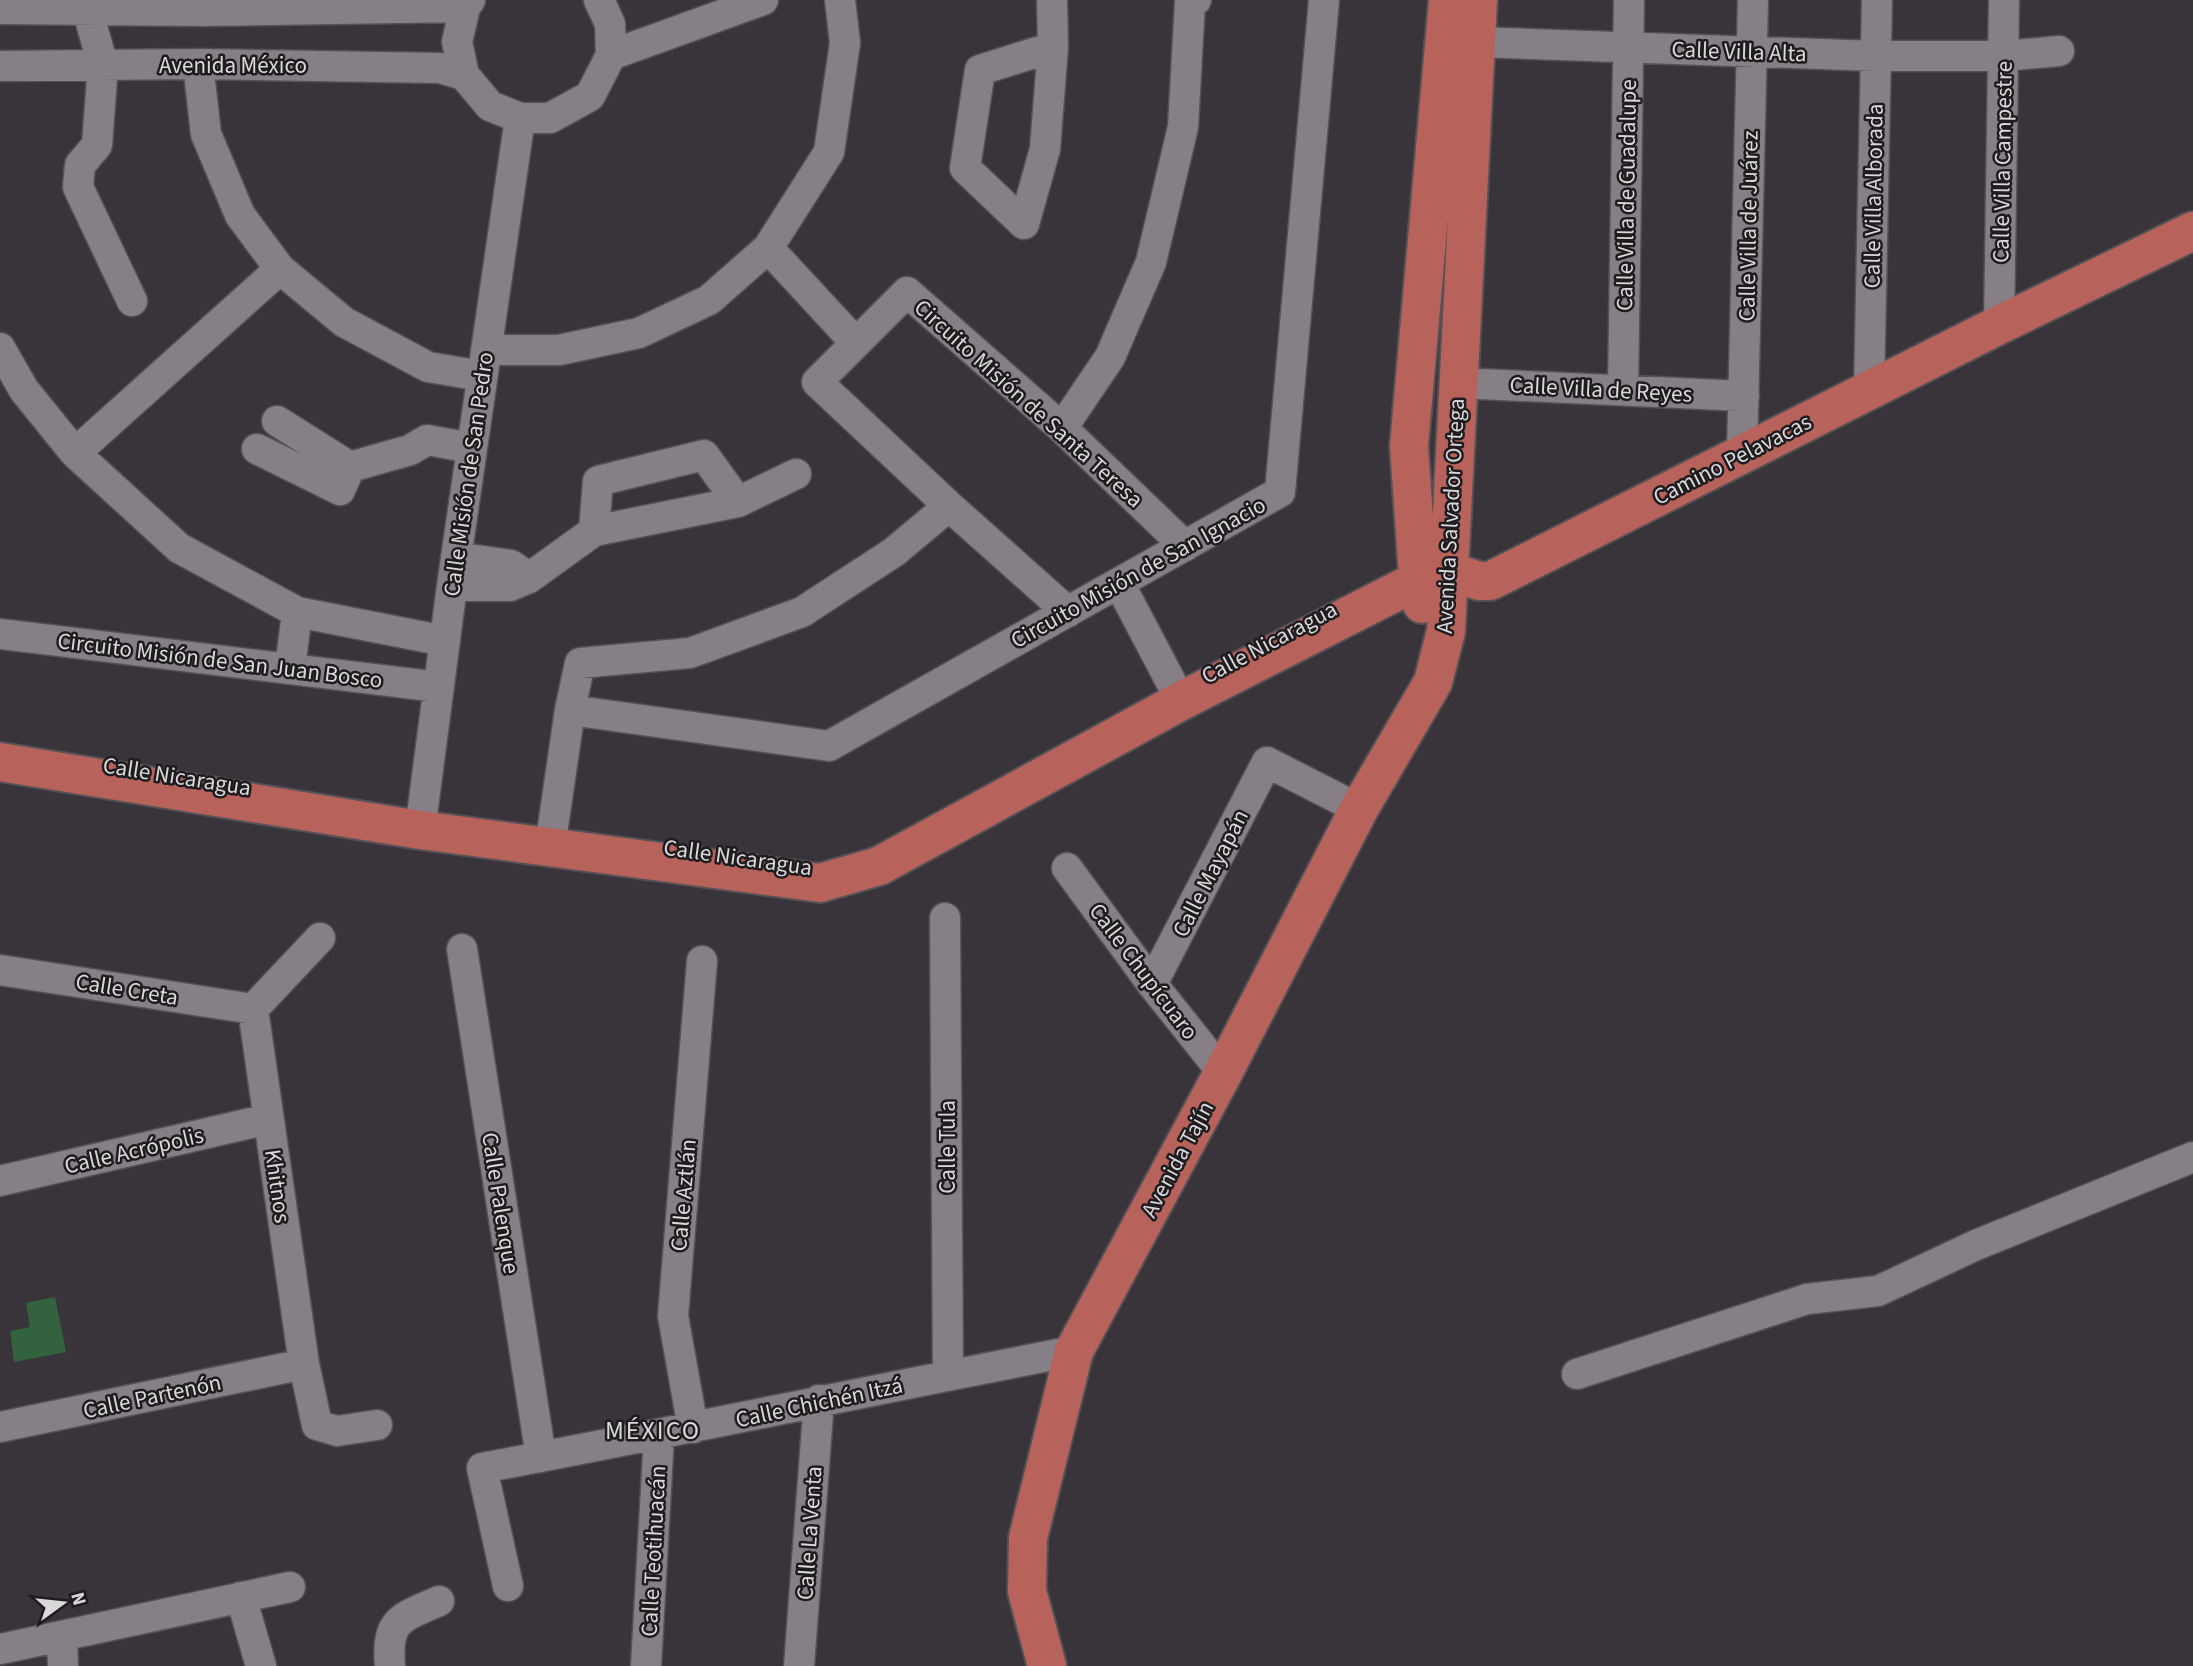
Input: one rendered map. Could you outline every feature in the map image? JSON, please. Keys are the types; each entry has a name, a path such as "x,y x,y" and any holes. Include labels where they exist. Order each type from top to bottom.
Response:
{"main road":[{"name":"Avenida Salvador Ortega","path":"1433,682 1446,631 1439,572 1409,446 1448,0"},
{"name":"Avenida Salvador Ortega","path":"1439,572 1457,383 1478,0"},
{"name":"Camino Pelavacas","path":"1439,572 1479,581 1490,580 1999,325 2193,232"},
{"name":"Calle Nicaragua","path":"0,762 551,839 820,883 878,866 1178,696 1439,572"},
{"name":"Avenida Tajín","path":"1047,1666 1027,1591 1028,1538 1074,1351 1223,1073 1359,809 1433,682"},
{"name":"Calle Nicaragua","path":"0,749 421,822"}],"street":[{"path":"0,9 86,4 467,4 457,42 464,75 490,106 520,118 550,118 590,96 611,55 610,24 599,0"},
{"path":"611,55 764,0"},
{"path":"198,64 206,134 240,215 280,269 344,323 428,367 484,363 639,333 709,300 768,248 829,152 845,43 840,0"},
{"path":"1052,0 1053,47 1045,149 1024,224 965,168 979,70 1053,47"},
{"path":"1062,428 1110,357 1151,262 1183,127 1190,2 1196,0"},
{"name":"Circuito Misión de San Ignacio","path":"570,710 829,746 1280,492 1324,0"},
{"name":"Calle Villa de Guadalupe","path":"1623,390 1629,0"},
{"name":"Calle Villa de Juárez","path":"1742,453 1752,0"},
{"name":"Calle Villa Alborada","path":"1869,391 1877,0"},
{"name":"Calle Villa Campestre","path":"1999,325 2004,0"},
{"path":"86,4 103,65 97,145 80,165 78,187 132,301"},
{"name":"Calle Villa Alta","path":"1475,42 1876,56 2004,57 2059,51"},
{"name":"Avenida México","path":"0,66 198,64 440,68 464,75"},
{"name":"Calle Misión de San Pedro","path":"421,822 454,572 520,118"},
{"path":"768,248 856,343"},
{"path":"75,453 280,269"},
{"name":"Circuito Misión de Santa Teresa","path":"1068,612 948,506 817,382 907,292 1062,428 1185,546"},
{"path":"0,348 24,390 75,453 179,548 297,612 445,641"},
{"name":"Calle Villa de Reyes","path":"1457,383 1744,396"},
{"path":"350,467 340,490 262,452 280,422 350,467 410,450 427,440 471,459"},
{"path":"594,531 598,481 704,455 738,502"},
{"path":"454,572 511,565 529,578 594,531 738,502 796,474"},
{"path":"551,839 570,710 580,663 690,653 802,612 894,552 948,506"},
{"path":"1119,583 1178,696"},
{"path":"290,669 297,612"},
{"name":"Circuito Misión de San Juan Bosco","path":"0,634 439,687"},
{"name":"Calle Mayapán","path":"1152,984 1267,761 1359,809"},
{"name":"Calle Chupícuaro","path":"1067,868 1152,984 1223,1073"},
{"name":"Calle Tula","path":"945,918 948,1375"},
{"path":"253,1009 320,938"},
{"name":"Calle Palenque","path":"461,949 541,1457"},
{"name":"Calle Aztlán","path":"693,1428 673,1316 702,961"},
{"name":"Calle Creta","path":"0,970 253,1009"},
{"name":"Khitnos","path":"253,1009 304,1364 317,1425 337,1431 377,1425"},
{"name":"Calle Acrópolis","path":"0,1181 268,1119"},
{"path":"1577,1374 1807,1299 1878,1292 1976,1245 2193,1157"},
{"name":"Calle Chichén Itzá","path":"508,1586 482,1468 659,1436 819,1400 1074,1351"},
{"name":"Calle Partenón","path":"0,1427 304,1364"},
{"name":"Calle La Venta","path":"799,1666 819,1400"},
{"name":"Calle Teotihuacán","path":"646,1666 659,1436"},
{"path":"0,1649 290,1587"},
{"path":"242,1597 261,1666"},
{"path":"390,1666 390,1634 400,1618 439,1601"},
{"path":"62,1636 63,1666"}],"green space":[{"path":"55,1297 66,1352 14,1362 10,1331 30,1327 26,1303"}],"district":[{"name":"MÉXICO","path":"653,1430"}]}
